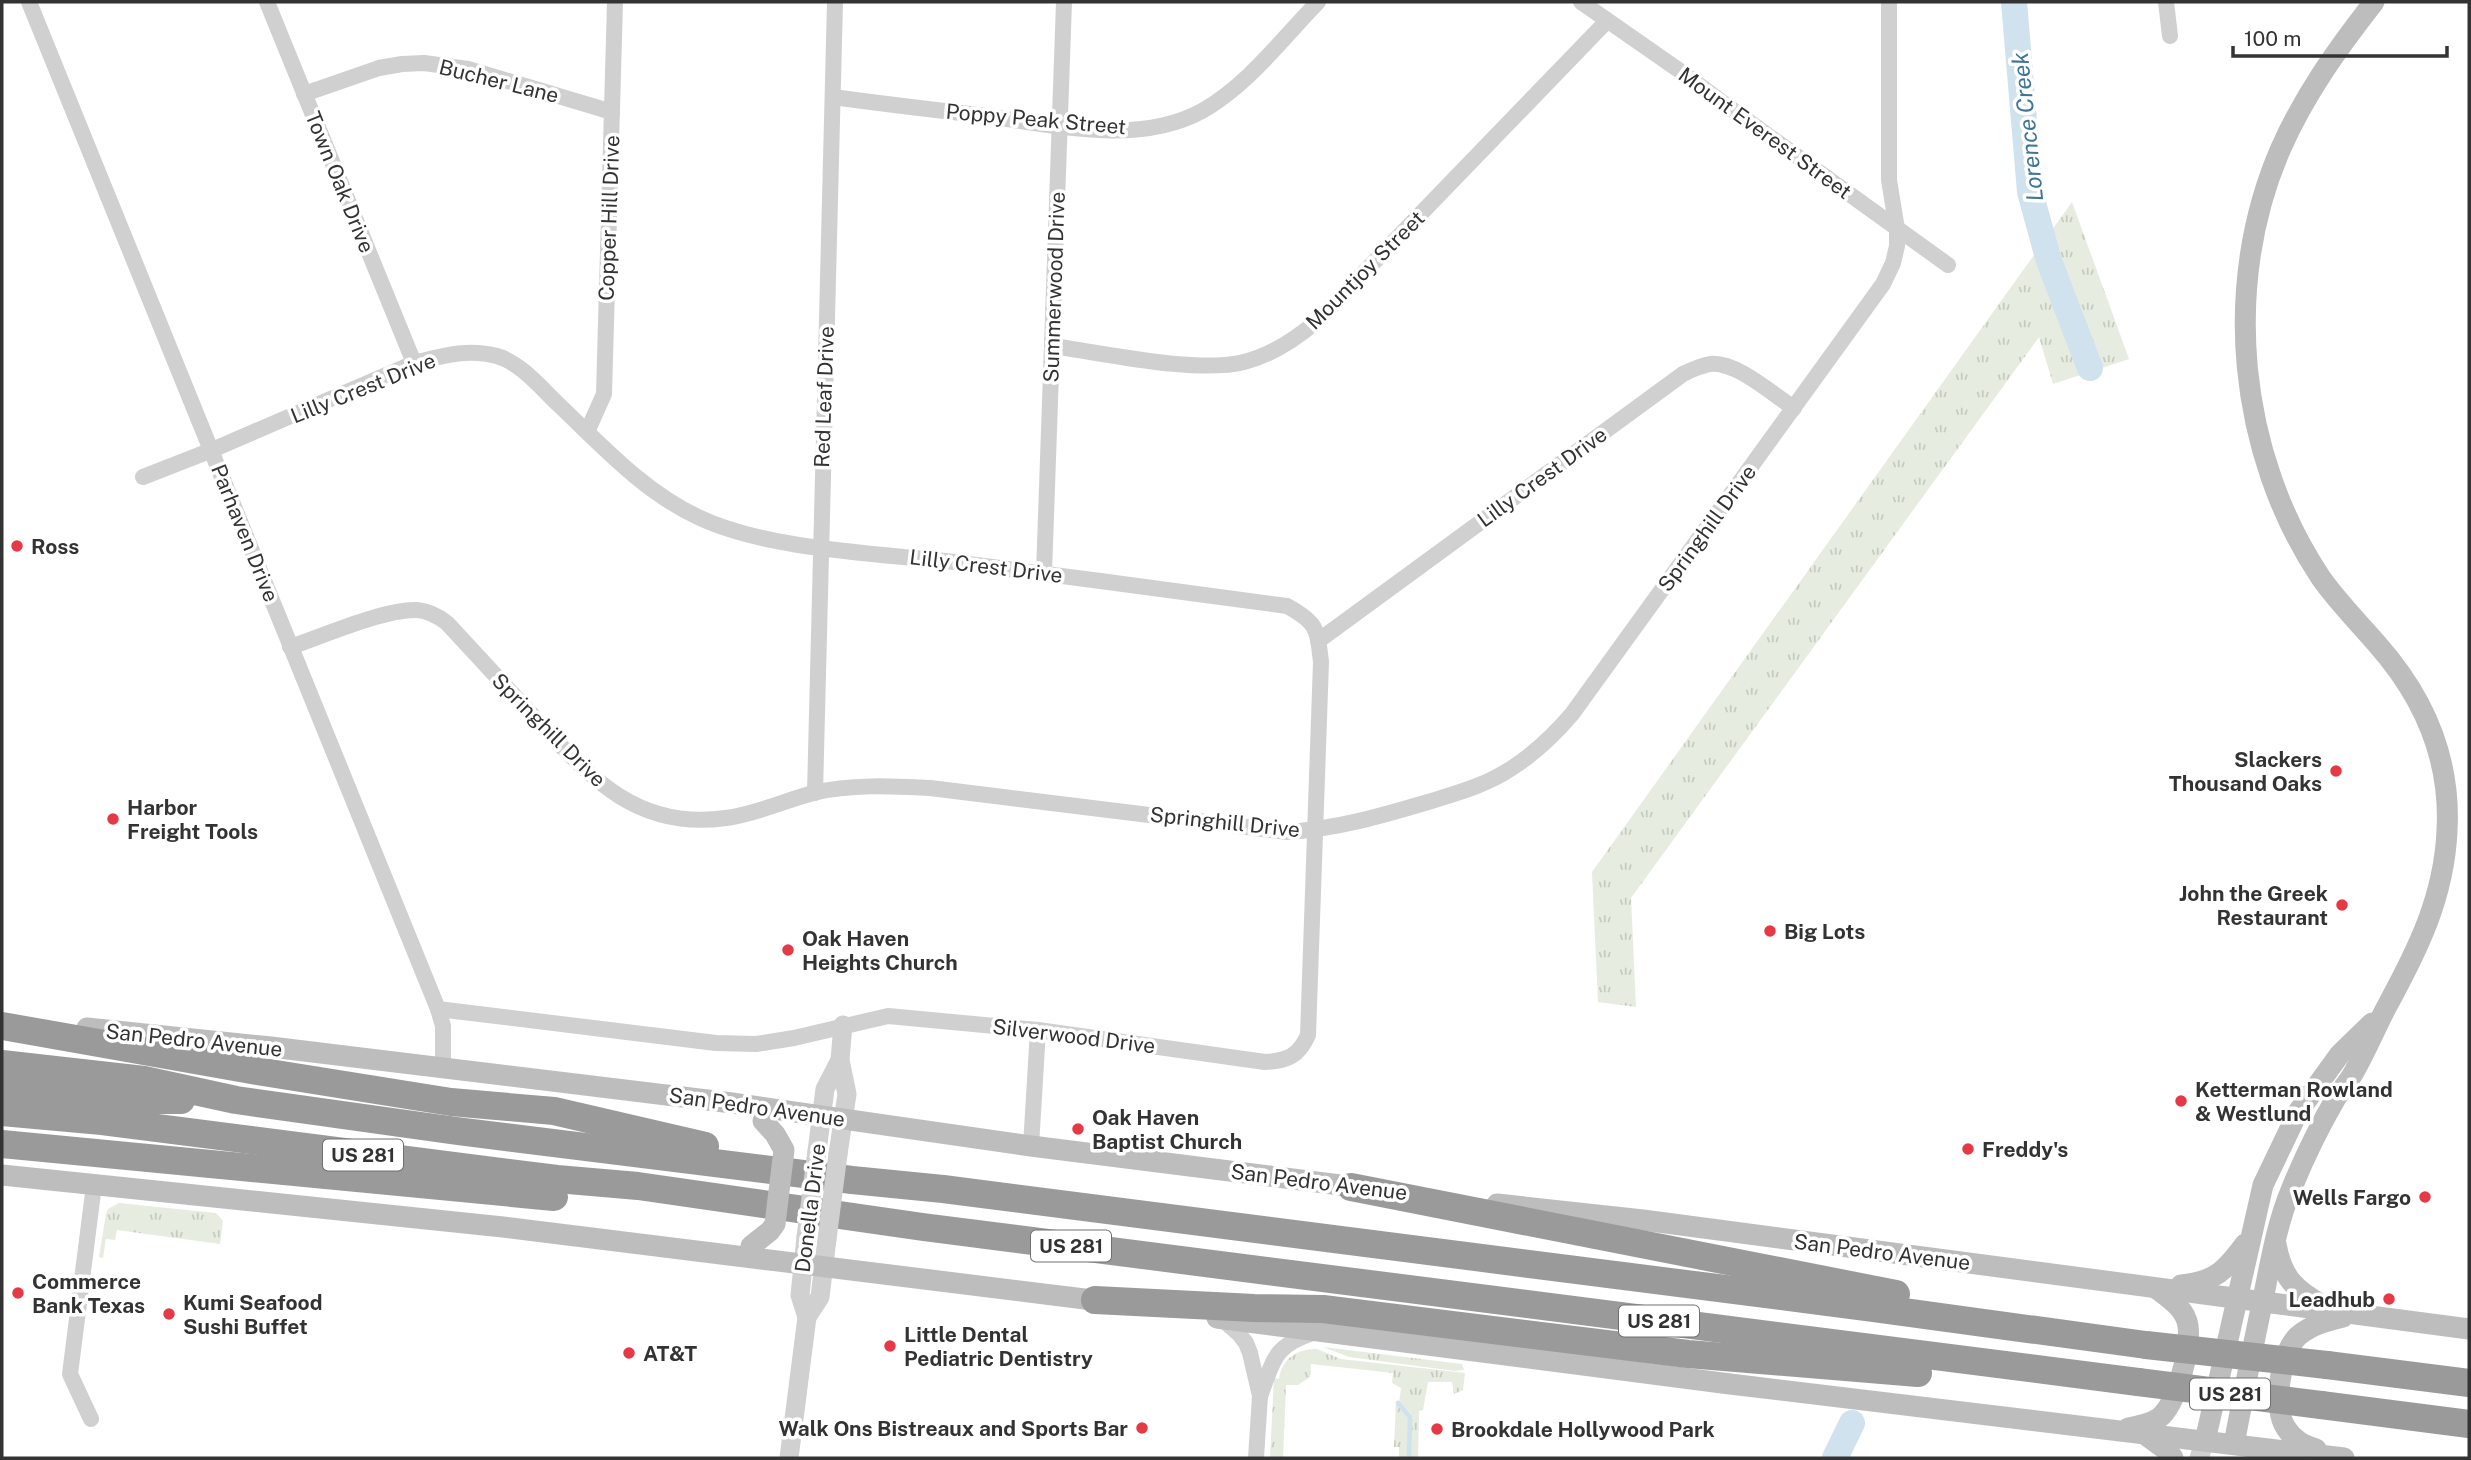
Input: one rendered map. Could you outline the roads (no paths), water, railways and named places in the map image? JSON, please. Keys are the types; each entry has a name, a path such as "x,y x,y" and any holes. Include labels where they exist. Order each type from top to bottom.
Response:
{"highway":[{"path":"2,1026 257,1072 438,1100 554,1111 700,1144 737,1166"},
{"name":"US 281","path":"2,1064 144,1080 236,1100 470,1133 993,1195 2146,1345 2469,1383"},
{"path":"2,1087 142,1100 236,1100"},
{"name":"US 281","path":"2,1112 102,1121 557,1179 638,1186 923,1227 2469,1424"},
{"path":"2,1144 720,1215 923,1227"},
{"path":"1351,1186 2146,1345"},
{"path":"1095,1300 1322,1309 1688,1354 1986,1378 2099,1378"}],"main road":[{"path":"2231,1451 2275,1240 2290,1192 2337,1096 2356,1069 2412,962 2432,911 2445,863 2447,816 2444,772 2427,718 2412,689 2380,646 2342,606 2301,546 2263,451 2252,406 2246,356 2245,320 2255,231 2280,151 2315,82 2374,2"},
{"path":"2202,1450 2263,1185 2298,1112 2340,1054 2384,1011"},
{"name":"San Pedro Avenue","path":"2,1018 732,1102 1031,1146 1643,1220 2469,1329"},
{"path":"706,1252 751,1246 771,1231 775,1224 784,1150 763,1121 732,1102"},
{"path":"2,1175 503,1227 1095,1300 1222,1319 2142,1433 2202,1450 2340,1458"},
{"path":"2155,1287 2187,1285 2209,1280 2226,1269 2250,1236"},
{"path":"2275,1240 2278,1258 2286,1278 2302,1294 2343,1313"},
{"path":"2116,1431 2156,1420 2166,1412 2176,1393 2184,1363 2188,1325 2181,1310 2155,1287"},
{"path":"2340,1458 2302,1444 2284,1426 2279,1384 2288,1350 2297,1337 2343,1313"},
{"path":"2142,1433 2169,1452 2173,1458"}],"street":[{"name":"Parhaven Drive","path":"29,2 438,1009 443,1026 443,1067"},
{"name":"Town Oak Drive","path":"267,2 414,363"},
{"name":"Copper Hill Drive","path":"587,432 604,394 615,2"},
{"name":"Red Leaf Drive","path":"815,793 835,2"},
{"name":"Summerwood Drive","path":"1044,573 1064,2"},
{"name":"Poppy Peak Street","path":"833,97 1114,130 1171,123 1193,115 1231,91 1318,2"},
{"name":"Springhill Drive","path":"290,647 397,611 420,610 436,614 578,765 604,788 637,806 672,817 709,820 744,814 815,793 888,785 1287,832 1366,821 1484,783 1511,769 1554,735 1580,703 1883,284 1897,246 1889,180 1889,2"},
{"path":"2166,2 2170,36"},
{"name":"Mount Everest Street","path":"1594,9 1948,265"},
{"name":"Mountjoy Street","path":"1052,346 1181,364 1208,364 1242,363 1290,342 1318,320 1594,9"},
{"name":"Bucher Lane","path":"304,93 379,68 424,63 468,69 612,111"},
{"name":"Lilly Crest Drive","path":"144,477 414,363 448,354 475,352 499,357 521,369 646,484 698,518 738,533 820,547 1044,573 1287,606 1307,617 1316,629 1318,641 1683,374 1701,366 1723,365 1737,370 1794,408"},
{"name":"Silverwood Drive","path":"438,1009 716,1043 769,1042 888,1016 1038,1030 1265,1062 1279,1061 1296,1055 1308,1035 1321,662 1318,641"},
{"name":"Donella Drive","path":"807,1317 820,1297 844,1120 847,1094 840,1060 843,1025"},
{"path":"1031,1146 1038,1030"},
{"name":"Donella Drive","path":"789,1458 807,1317 800,1295 802,1264 821,1115 825,1088 840,1060"},
{"path":"91,1419 70,1374 94,1185"},
{"path":"1222,1319 1246,1343 1260,1396"},
{"path":"1256,1458 1260,1396 1275,1358 1292,1340 1319,1331"}],"waterway":[{"name":"Lorence Creek","path":"2014,2 2030,192 2049,261 2090,368"},
{"path":"1398,1403 1410,1417 1409,1458"},
{"name":"Lorence Creek","path":"1835,1458 1852,1423"}],"place":[{"name":"Ross","path":"17,546"},
{"name":"Slackers Thousand Oaks","path":"2336,771"},
{"name":"Harbor Freight Tools","path":"113,819"},
{"name":"John the Greek Restaurant","path":"2342,905"},
{"name":"Big Lots","path":"1770,931"},
{"name":"Oak Haven Heights Church","path":"788,950"},
{"name":"Ketterman Rowland & Westlund","path":"2181,1101"},
{"name":"Oak Haven Baptist Church","path":"1078,1129"},
{"name":"Freddy's","path":"1968,1149"},
{"name":"Wells Fargo","path":"2425,1197"},
{"name":"Commerce Bank Texas","path":"18,1293"},
{"name":"Leadhub","path":"2389,1299"},
{"name":"Kumi Seafood Sushi Buffet","path":"169,1314"},
{"name":"Little Dental Pediatric Dentistry","path":"890,1346"},
{"name":"AT&T","path":"629,1353"},
{"name":"Walk Ons Bistreaux and Sports Bar","path":"1142,1428"},
{"name":"Brookdale Hollywood Park","path":"1437,1429"}]}
